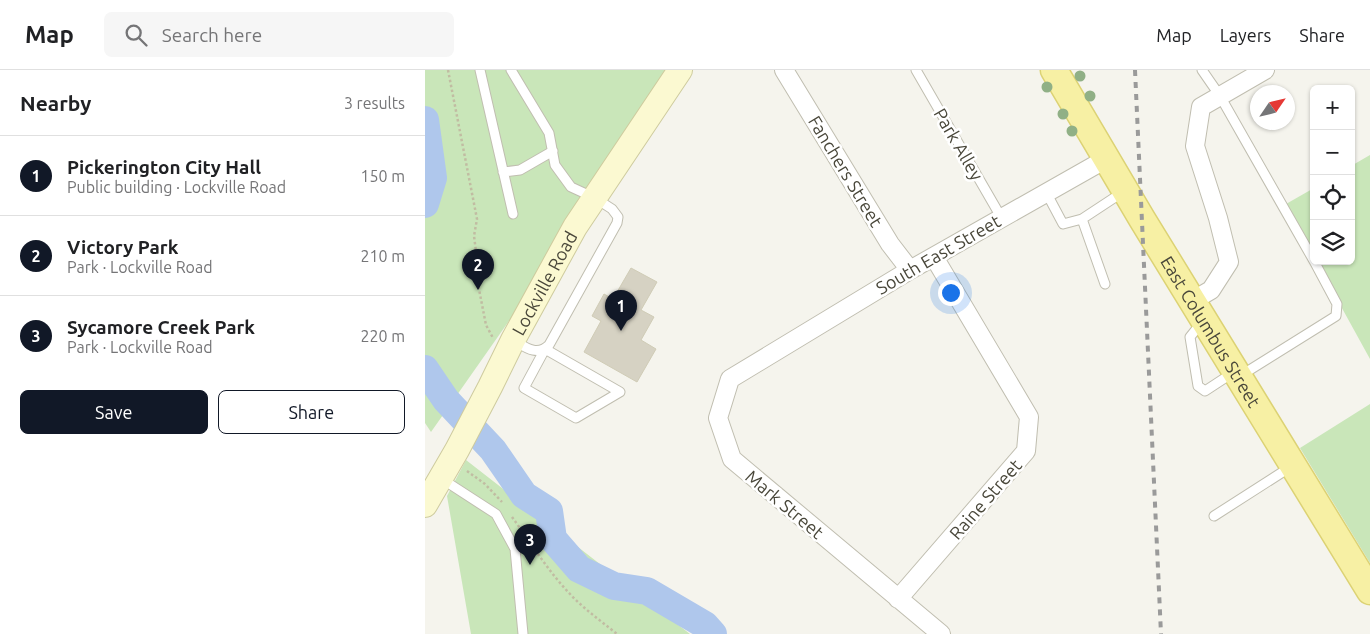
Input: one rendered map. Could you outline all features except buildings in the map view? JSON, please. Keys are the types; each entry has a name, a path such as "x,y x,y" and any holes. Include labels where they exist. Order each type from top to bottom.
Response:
{"main road":[{"name":"Lockville Road","path":"425,505 441,478 461,460 490,387 558,258 679,70"},
{"name":"East Columbus Street","path":"1054,70 1125,191 1370,592"}],"street":[{"name":"Fanchers Street","path":"784,70 891,244 910,270"},
{"path":"1198,311 1229,262 1218,218 1195,146 1201,107 1265,70"},
{"name":"South East Street","path":"772,353 1001,217 1106,159"},
{"name":"Raine Street","path":"898,599 1027,451 1029,417 934,257"},
{"name":"Mark Street","path":"772,353 730,379 718,418 732,459 941,634"}],"lane":[{"path":"480,70 513,214"},
{"path":"511,70 549,133 555,165 571,187 595,198 616,212 619,217 555,335 545,349 524,388 576,418 620,392 545,349"},
{"name":"Park Alley","path":"916,70 1001,217"},
{"path":"1202,70 1220,96 1310,254"},
{"path":"503,172 520,170 553,151"},
{"path":"1046,192 1063,224 1082,219 1125,191"},
{"path":"1082,219 1105,284"},
{"path":"1198,311 1191,337 1198,386 1205,391 1336,316 1337,304 1316,265"},
{"path":"509,348 540,352 545,349"},
{"path":"1214,516 1293,465"},
{"path":"441,478 496,514 515,549 523,634"}],"path":[{"path":"448,70 477,219 474,236 481,304 486,325 509,348"},
{"path":"461,460 504,505"},
{"path":"509,512 552,573 570,594 591,614 617,634"}],"green space":[{"path":"425,70 681,70 575,227 431,432 425,423"},
{"path":"1370,155 1370,359 1318,265 1355,265 1355,164"},
{"path":"1310,190 1310,249 1286,204"},
{"path":"1370,404 1370,563 1300,448"},
{"path":"466,460 690,634 471,634 447,496"}],"waterway":[{"path":"425,120 433,178 425,204"},
{"path":"425,369 446,400 493,450 524,495 549,511 553,539 579,569 614,586 647,591 705,625 713,634"}],"railway":[{"path":"1135,70 1161,634"}],"place":[{"name":"Victory Park","path":"478,290"},
{"name":"Pickerington City Hall","path":"621,331"},
{"name":"Sycamore Creek Park","path":"530,565"}]}
